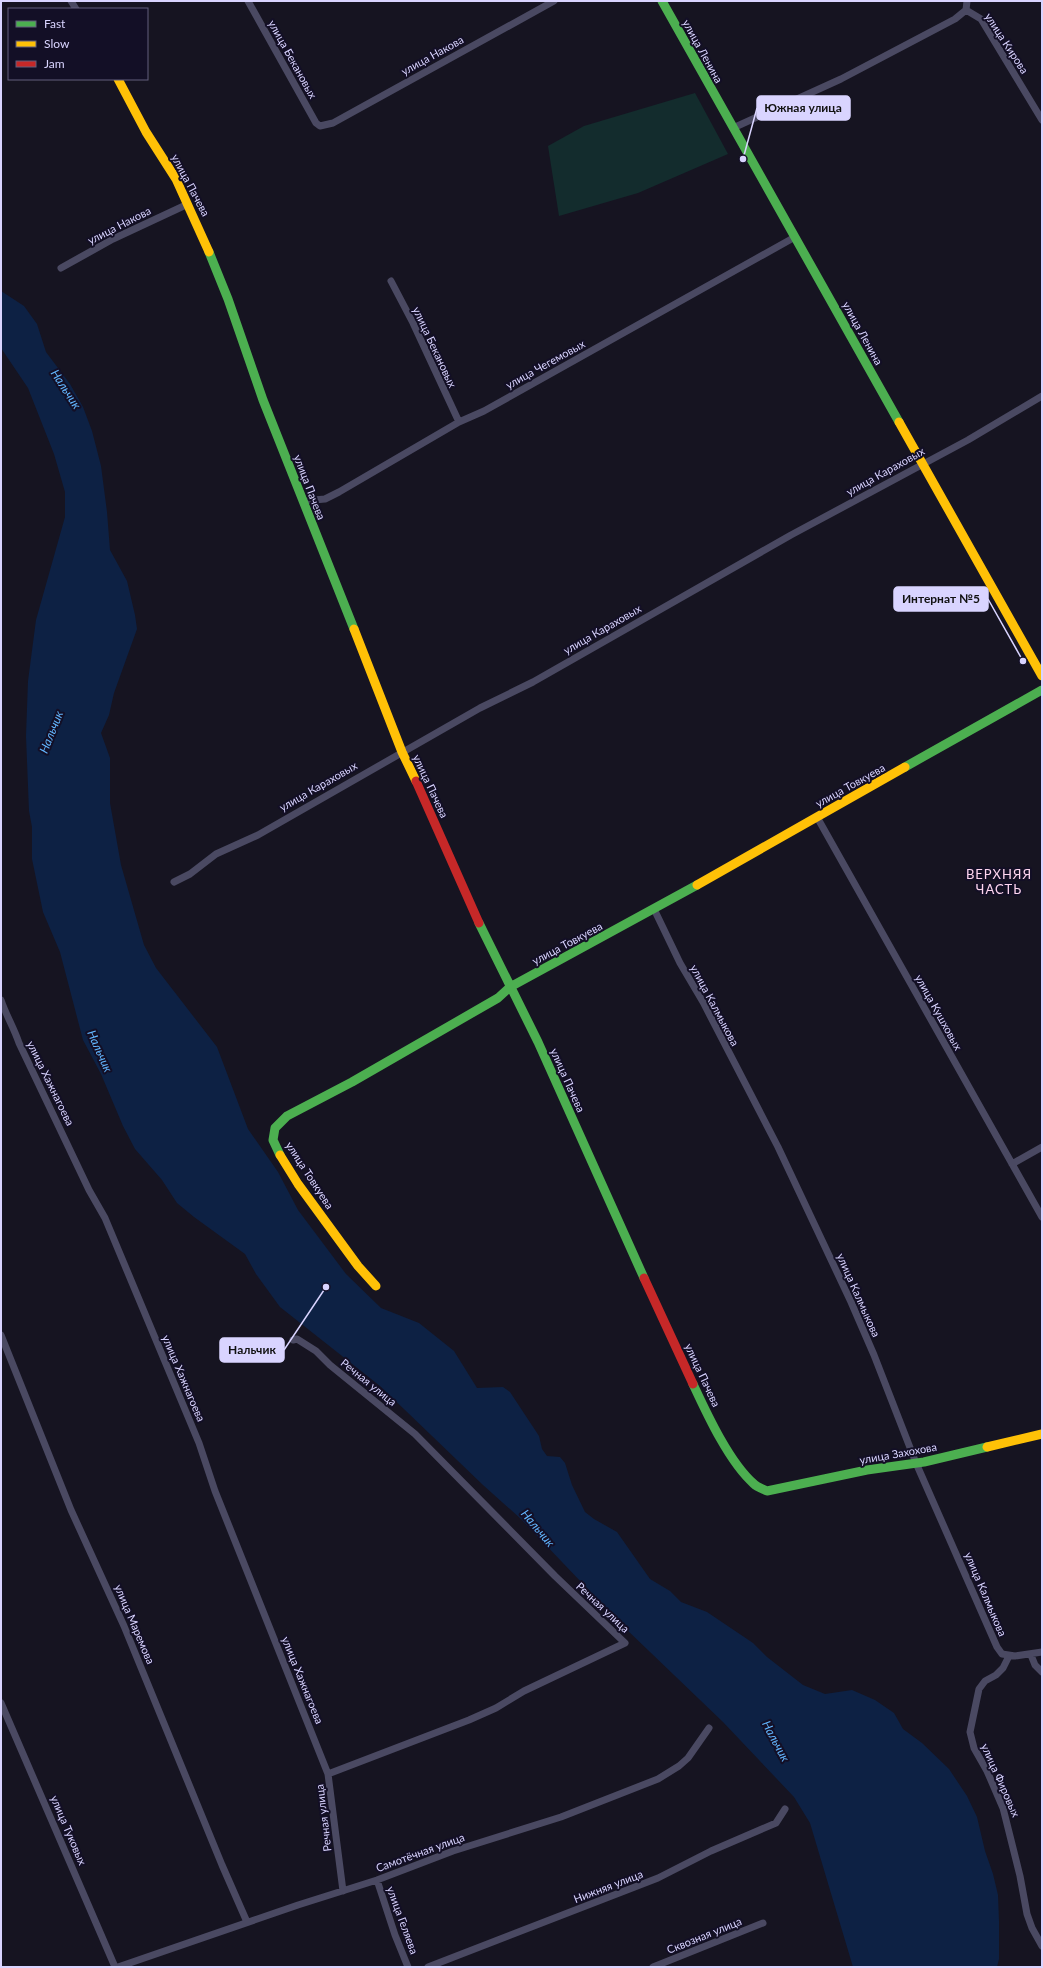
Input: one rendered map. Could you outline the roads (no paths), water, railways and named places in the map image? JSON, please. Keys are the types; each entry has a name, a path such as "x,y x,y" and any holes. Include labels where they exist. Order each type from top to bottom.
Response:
{"street":[{"name":"улица Бекановых","path":"248,1 316,123 320,126"},
{"name":"улица Накова","path":"320,126 333,123 554,1"},
{"name":"улица Ленина","path":"662,1 1042,676"},
{"path":"733,128 841,78 954,19 966,10 967,1"},
{"name":"улица Кирова","path":"966,10 981,19 1042,120"},
{"name":"улица Пачева","path":"118,80 134,112 158,149 188,204 228,299 263,400 402,752 510,987 537,1040 639,1267 714,1428 739,1468 748,1480 758,1488"},
{"name":"улица Накова","path":"61,268 113,239 188,204"},
{"name":"улица Чегемовых","path":"303,501 325,499 339,492 459,422 484,411 795,237"},
{"name":"улица Бекановых","path":"391,281 413,323 459,422"},
{"name":"улица Караховых","path":"174,882 190,874 216,854 258,835 480,708 533,682 791,535 922,463 968,440 1042,396"},
{"name":"улица Товкуева","path":"376,1286 358,1266 298,1184 281,1157 273,1140 275,1128 287,1116 352,1082 498,998 510,987 654,909 1042,690"},
{"name":"улица Кушховых","path":"817,817 1042,1217"},
{"name":"улица Калмыкова","path":"654,909 680,963 703,1002 778,1147 871,1348 916,1463 997,1647 1002,1654 1009,1656"},
{"name":"улица Хажнагоева","path":"1,1000 7,1016 14,1026 19,1043 89,1190 105,1218 199,1443 215,1491 328,1774"},
{"path":"1012,1164 1042,1147"},
{"name":"улица Маремова","path":"1,1335 71,1510 124,1626 219,1858 247,1922"},
{"name":"Речная улица","path":"293,1340 297,1339 316,1351 330,1365 415,1434 555,1576 625,1643 524,1691 496,1708 469,1720 328,1774 343,1891"},
{"name":"улица Захохова","path":"758,1488 766,1491 867,1470 916,1463 1042,1434"},
{"path":"1009,1656 1031,1655 1042,1652"},
{"path":"1031,1655 1035,1665 1042,1672"},
{"name":"улица Фировых","path":"1009,1656 1003,1668 996,1675 985,1681 979,1689 970,1732 974,1748 987,1771 1003,1808 1020,1876 1027,1914 1032,1928 1042,1946"},
{"name":"улица Туковых","path":"1,1703 116,1967"},
{"name":"Самотёчная улица","path":"116,1967 247,1922 377,1880 454,1851 561,1817 658,1779 679,1766 688,1758 709,1728"},
{"name":"Нижняя улица","path":"428,1967 658,1878 712,1851 776,1823 785,1809"},
{"name":"улица Геляева","path":"377,1880 395,1935 408,1967"},
{"name":"Сквозная улица","path":"653,1967 763,1923"}],"water":[{"path":"1,291 24,306 37,324 46,352 70,384 83,407 92,431 101,466 110,550 127,581 135,615 137,629 114,693 109,715 101,733 110,758 110,803 121,865 144,945 156,968 217,1047 248,1129 278,1172 298,1210 346,1274 381,1308 419,1323 454,1351 477,1388 503,1387 510,1392 539,1436 542,1449 547,1456 560,1457 565,1463 572,1485 585,1512 617,1532 650,1579 670,1591 681,1602 707,1612 753,1643 767,1657 803,1685 825,1694 852,1690 875,1700 894,1713 903,1729 922,1743 949,1769 967,1796 977,1817 985,1851 993,1874 998,1895 999,1959 997,1967 853,1967 810,1823 794,1797 723,1722 625,1628 521,1519 483,1485 380,1386 280,1307 256,1274 245,1254 177,1203 162,1180 135,1149 123,1126 101,1074 83,1040 60,952 43,912 32,859 32,827 29,811 26,736 28,681 36,620 65,517 65,492 54,454 28,388 1,348"}],"place":[{"name":"Южная улица","path":"743,159"},
{"name":"Интернат №5","path":"1023,661"},
{"name":"Нальчик","path":"326,1287"}],"district":[{"name":"ВЕРХНЯЯ ЧАСТЬ","path":"999,882"}]}
